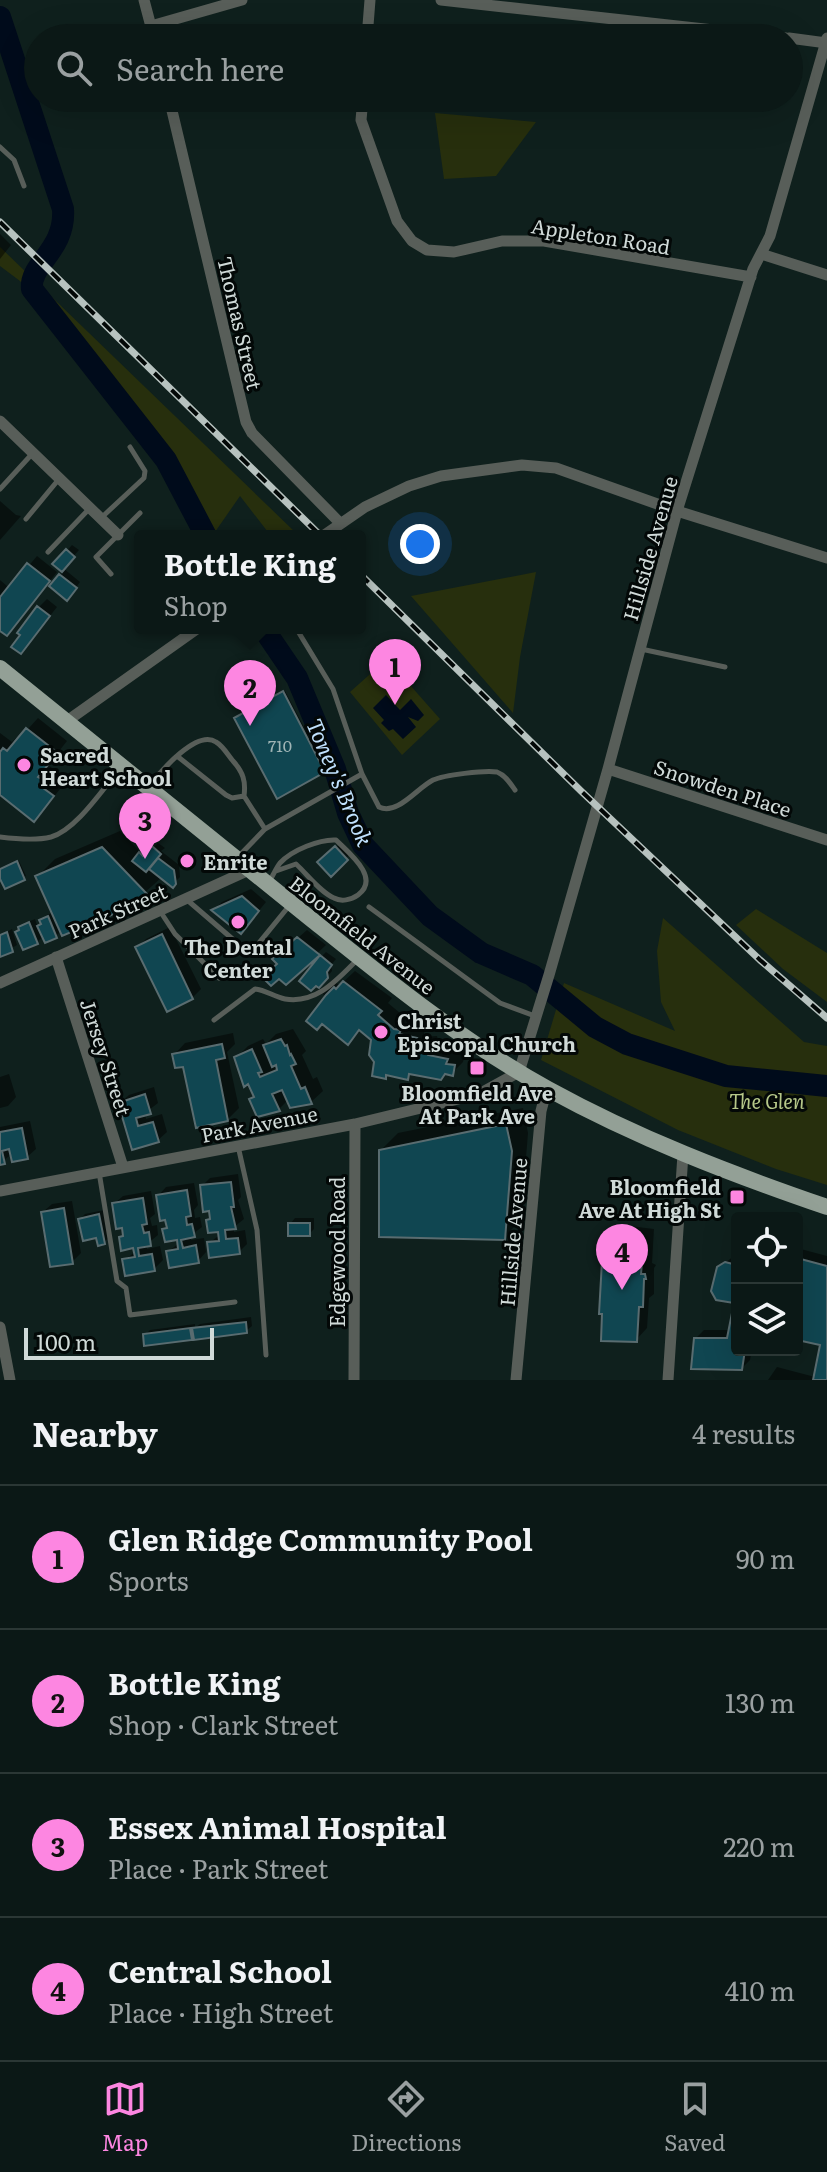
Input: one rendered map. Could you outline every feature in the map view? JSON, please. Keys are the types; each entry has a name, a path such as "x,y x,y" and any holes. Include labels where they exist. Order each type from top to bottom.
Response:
{"main road":[{"name":"Bloomfield Avenue","path":"0,668 243,864 272,878 291,903 359,957 442,1021 519,1072 683,1154 827,1207"}],"street":[{"path":"144,0 151,24"},
{"path":"175,24 242,0"},
{"path":"368,24 370,0"},
{"path":"445,0 662,24"},
{"path":"803,39 827,41"},
{"name":"Hillside Avenue","path":"519,1072 608,769 677,511 751,277 770,236 827,41"},
{"name":"Thomas Street","path":"172,112 246,422 252,433 340,523"},
{"name":"Appleton Road","path":"362,112 361,120 397,221 412,241 427,250 454,252 502,241 544,241 751,277"},
{"path":"761,254 827,275"},
{"path":"0,421 118,535"},
{"path":"331,530 380,499 425,480 522,465 556,468 677,511 827,558"},
{"path":"67,721 190,634"},
{"name":"Snowden Place","path":"608,769 827,840"},
{"name":"Park Street","path":"0,983 185,899 243,864"},
{"name":"Jersey Street","path":"56,957 123,1167"},
{"name":"Park Avenue","path":"0,1191 355,1124 479,1094 519,1072"},
{"name":"Hillside Avenue","path":"516,1380 541,1111 547,1088"},
{"name":"Edgewood Road","path":"354,1380 355,1124"},
{"path":"668,1380 683,1154"},
{"path":"0,1327 10,1380"}],"lane":[{"path":"0,147 14,160 24,186"},
{"path":"100,518 144,478 145,471 130,447"},
{"path":"0,489 33,453"},
{"path":"26,519 59,479"},
{"path":"48,552 90,508"},
{"path":"111,574 96,557 140,513"},
{"path":"300,634 333,689 375,803 384,809 394,807 431,781 444,776 494,772 506,778 515,790"},
{"path":"640,648 725,667"},
{"path":"148,788 177,756 204,740 216,742 238,766 244,778 244,796 265,829"},
{"path":"177,756 226,795 232,798 244,796"},
{"path":"0,837 52,837 73,824 122,766"},
{"path":"243,864 265,829 362,774"},
{"path":"336,840 359,865 367,880 358,895 342,900 332,897 296,864 272,878 283,860 321,841 336,840"},
{"path":"185,899 250,954 291,903"},
{"path":"369,907 500,1003 536,1017"},
{"path":"159,910 175,934 219,978"},
{"path":"214,1020 255,989 262,989 272,996 301,1001 330,987 359,957"},
{"path":"238,1146 257,1230 266,1355"},
{"path":"99,1172 117,1281 126,1288 130,1315 235,1302"}],"green space":[{"path":"435,113 536,122 496,176 444,179"},
{"path":"0,247 293,530 266,530 240,496 216,530 198,530 168,469 20,281 0,266"},
{"path":"536,572 520,657 513,713 411,596"},
{"path":"387,659 440,719 402,755 350,692"},
{"path":"756,909 827,953 827,1002 783,969 736,925"},
{"name":"The Glen","path":"663,918 804,1042 827,1046 827,1185 776,1169 678,1130 541,1060 564,983 675,1031 661,1002 657,951"}],"water":[{"path":"386,695 400,710 411,699 424,715 418,721 408,717 416,727 403,739 381,723 384,720 373,708"}],"building":[{"path":"66,549 75,557 62,572 52,564"},
{"path":"27,563 50,581 7,636 0,631 0,597"},
{"path":"59,574 77,588 67,601 49,586"},
{"path":"37,606 50,616 21,654 11,647 20,635 17,633"},
{"path":"283,691 325,772 277,799 234,718"},
{"name":"Sacred Heart School","path":"26,728 58,753 38,777 43,780 39,785 54,796 34,822 0,795 0,752 3,748 7,751"},
{"path":"152,846 161,854 146,872 132,861 139,852 143,856"},
{"path":"335,846 348,860 331,877 317,862"},
{"path":"102,847 147,894 133,906 62,936 35,876"},
{"path":"158,858 174,870 176,884 173,888 149,869"},
{"path":"17,861 25,880 5,889 0,879 0,869"},
{"name":"The Dental Center","path":"242,896 259,911 241,934 211,910"},
{"path":"48,916 57,938 45,943 37,926 41,924 39,920"},
{"path":"29,922 38,944 23,950 15,932"},
{"path":"7,932 13,952 0,957 0,935"},
{"path":"162,934 193,999 167,1012 135,947"},
{"path":"297,937 320,955 286,985 279,979 271,986 262,977 277,964 272,959"},
{"path":"320,955 332,965 327,972 328,978 319,988 316,986 311,991 299,981"},
{"name":"Christ Episcopal Church","path":"343,981 382,1011 378,1015 394,1029 401,1030 399,1034 417,1038 413,1047 426,1047 428,1055 448,1059 446,1064 455,1065 453,1076 445,1074 441,1080 409,1074 408,1080 386,1075 386,1079 372,1076 374,1062 369,1055 371,1040 359,1030 348,1045 322,1024 317,1030 306,1021 326,995"},
{"path":"281,1039 296,1064 291,1066 301,1089 305,1087 312,1104 290,1108 282,1090 272,1094 280,1111 257,1117 249,1099 254,1097 248,1084 244,1087 234,1057 252,1049 262,1072 258,1073 260,1077 277,1070 276,1065 272,1067 263,1045"},
{"path":"222,1044 225,1058 216,1060 228,1121 196,1128 183,1067 175,1068 172,1054"},
{"path":"145,1094 151,1114 136,1118 138,1126 153,1122 159,1142 132,1150 118,1103"},
{"path":"506,1124 512,1151 505,1240 379,1237 379,1150"},
{"path":"22,1128 28,1159 12,1162 9,1149 2,1151 5,1164 0,1165 0,1132"},
{"path":"231,1182 234,1207 231,1207 236,1229 225,1230 226,1239 238,1238 240,1254 209,1258 207,1242 219,1241 218,1232 208,1233 206,1220 210,1219 209,1211 203,1212 200,1185"},
{"path":"187,1190 191,1216 186,1217 187,1225 192,1224 195,1237 181,1240 183,1248 196,1245 199,1263 169,1268 166,1251 178,1249 177,1240 165,1242 162,1229 167,1228 165,1220 160,1221 156,1195"},
{"path":"143,1198 147,1224 142,1225 144,1233 149,1232 151,1246 138,1248 139,1256 152,1254 155,1271 125,1276 122,1259 135,1257 133,1248 121,1251 119,1237 123,1236 122,1228 116,1229 112,1203"},
{"path":"64,1208 73,1264 50,1267 41,1212"},
{"path":"99,1214 105,1244 98,1246 96,1238 83,1241 78,1219"},
{"path":"288,1223 310,1223 310,1236 288,1236"},
{"path":"608,1236 644,1239 641,1274 645,1274 646,1279 643,1307 639,1307 637,1342 601,1341 602,1261 606,1262"},
{"path":"803,1260 827,1266 827,1380 813,1380 820,1345 803,1341"},
{"path":"725,1262 731,1264 731,1302 716,1300 711,1291 717,1267"},
{"path":"731,1318 731,1356 744,1356 742,1370 691,1369 694,1338 727,1338"},
{"path":"246,1322 247,1333 194,1340 192,1328"},
{"path":"190,1328 192,1340 144,1346 143,1334"}],"waterway":[{"name":"Toney's Brook","path":"0,17 24,90"},
{"name":"Toney's Brook","path":"31,112 63,209 59,235 36,272 32,289 166,460 203,530"},
{"name":"Toney's Brook","path":"267,634 297,678 363,845 430,916 481,953 532,975 595,1027 627,1044 726,1076 827,1086"}],"railway":[{"path":"0,222 315,530"},
{"path":"366,580 581,791 760,960 827,1018"}],"place":[{"name":"Glen Ridge Community Pool","path":"395,705"},
{"name":"Bottle King","path":"250,726"},
{"name":"Sacred Heart School","path":"24,765"},
{"name":"Essex Animal Hospital","path":"145,859"},
{"name":"Enrite","path":"187,861"},
{"name":"The Dental Center","path":"238,922"},
{"name":"Christ Episcopal Church","path":"381,1032"},
{"name":"Bloomfield Ave At Park Ave","path":"477,1068"},
{"name":"Bloomfield Ave At High St","path":"737,1197"},
{"name":"Central School","path":"622,1290"}]}
